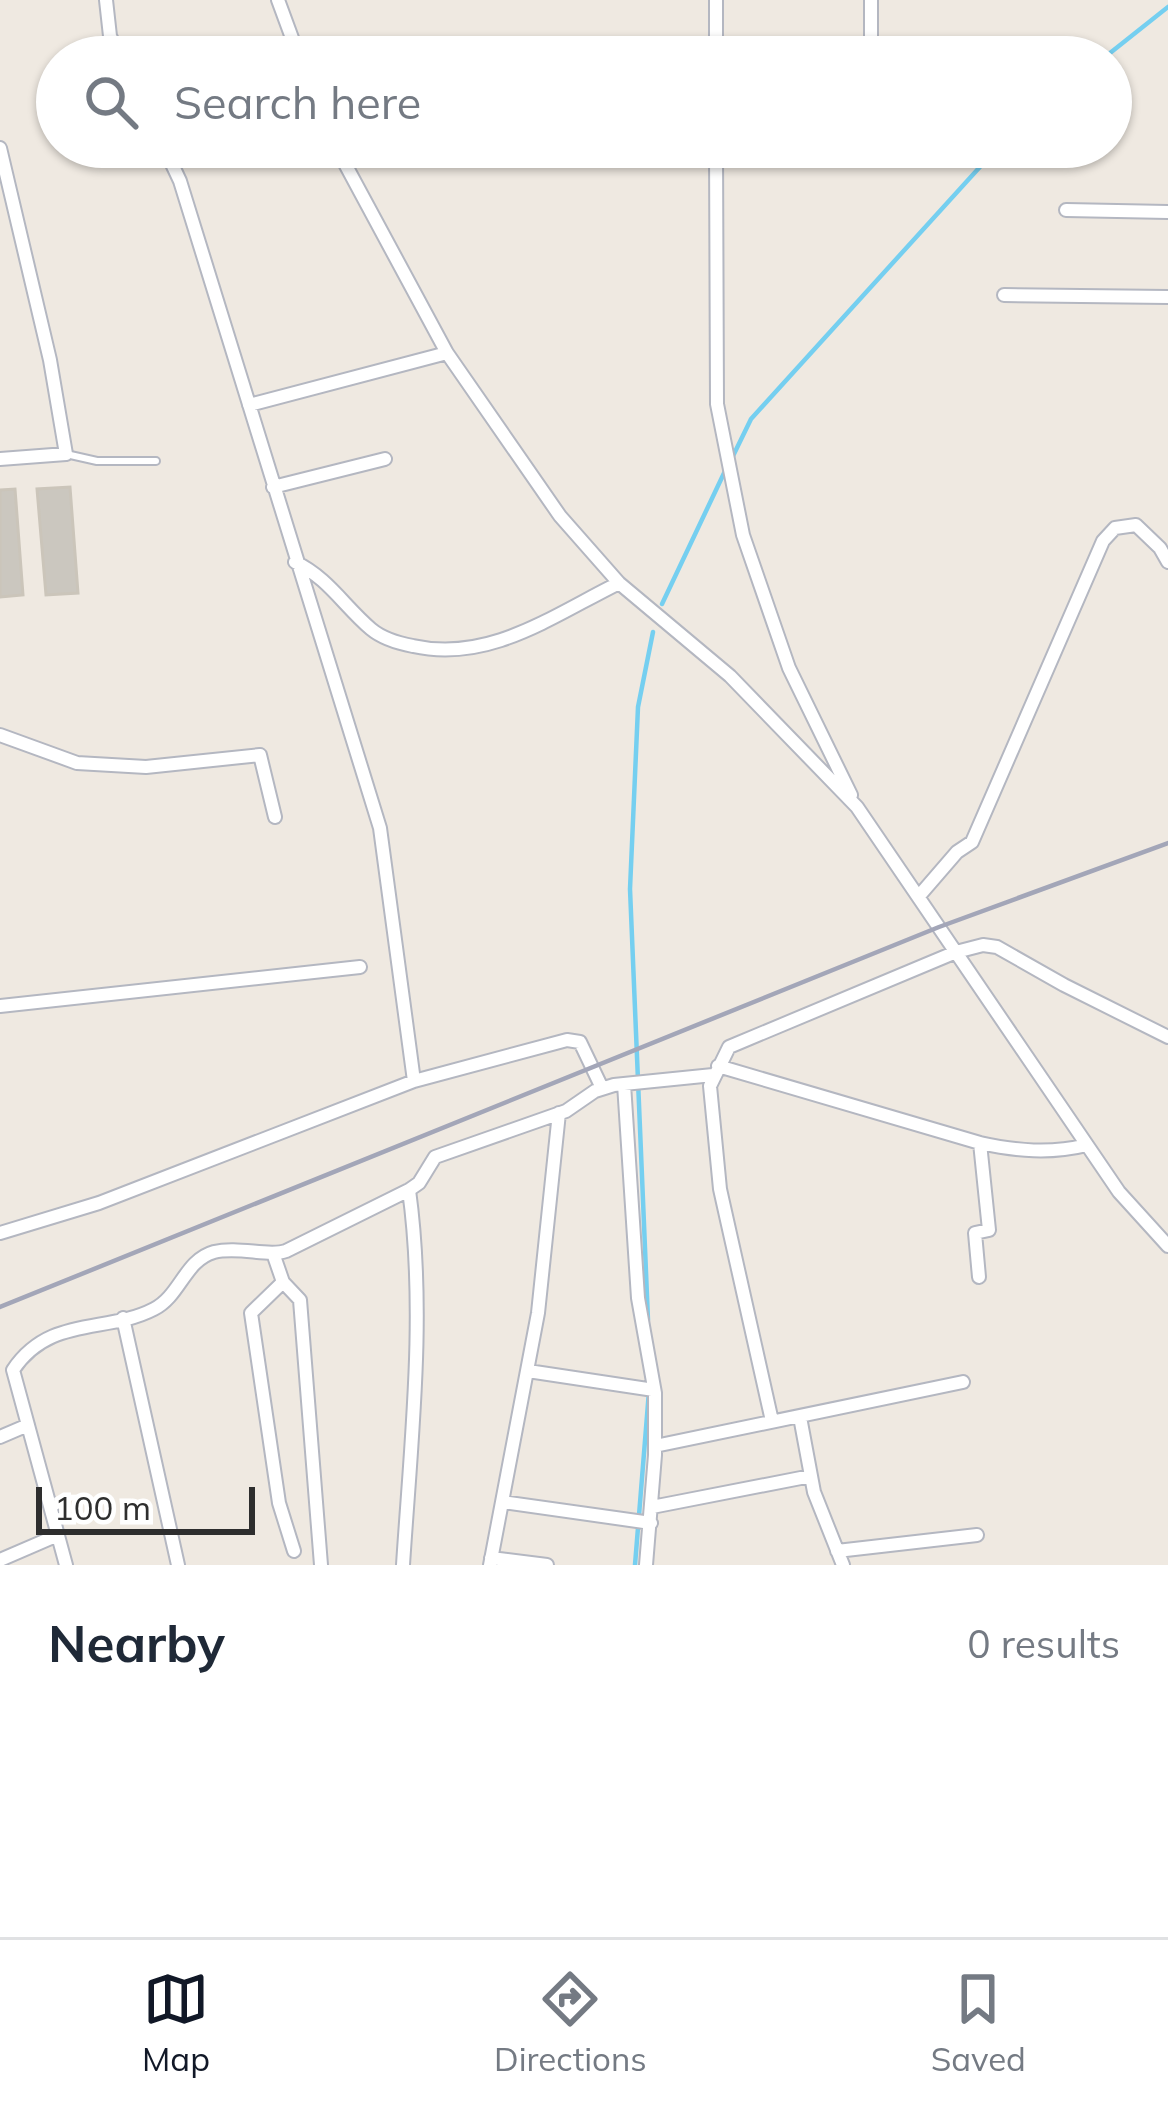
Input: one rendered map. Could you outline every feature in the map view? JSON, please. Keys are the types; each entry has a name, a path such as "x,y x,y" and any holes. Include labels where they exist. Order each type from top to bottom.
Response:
{"street":[{"path":"106,0 110,36"},
{"path":"278,0 291,36"},
{"path":"716,0 716,36"},
{"path":"871,0 871,36"},
{"path":"0,148 50,360 66,454 0,459"},
{"path":"174,168 380,828 415,1081"},
{"path":"347,168 447,353 560,516 619,583 730,676 857,807"},
{"path":"716,168 717,404 743,535 789,668 857,807 1119,1192 1168,1246"},
{"path":"1066,210 1168,212"},
{"path":"1004,296 1168,297"},
{"path":"249,405 447,353"},
{"path":"273,487 385,459"},
{"path":"919,896 957,852 972,842 1103,541 1115,528 1136,525 1168,562"},
{"path":"295,562 318,573 371,629 392,641 441,652 485,648 619,583"},
{"path":"0,735 77,763 146,767 260,755 275,817"},
{"path":"772,1421 720,1189 710,1086 729,1047 983,945 997,947 1064,986 1168,1036"},
{"path":"0,1006 359,968"},
{"path":"0,1233 99,1204 415,1081 576,1040 602,1088"},
{"path":"66,1565 14,1370 26,1352 61,1334 161,1304 206,1255 249,1249 274,1256 409,1190 435,1157 559,1113 602,1088 715,1071 1013,1150 1059,1152 1087,1145"},
{"path":"624,1084 638,1298 654,1390 656,1446 646,1565"},
{"path":"547,1565 490,1562 528,1371 550,1226 559,1113"},
{"path":"979,1277 975,1233 989,1231 980,1143"},
{"path":"403,1565 416,1274 409,1190"},
{"path":"274,1256 283,1282 300,1300 321,1565"},
{"path":"283,1282 251,1313 279,1503 294,1551"},
{"path":"123,1318 178,1565"},
{"path":"528,1371 654,1390"},
{"path":"656,1446 963,1382"},
{"path":"800,1417 811,1476 843,1565"},
{"path":"0,1437 28,1425"},
{"path":"652,1507 811,1476"},
{"path":"502,1502 651,1523"},
{"path":"0,1560 58,1534"},
{"path":"837,1551 977,1535"}],"lane":[{"path":"66,454 97,461 156,461"}],"building":[{"path":"70,487 78,593 46,595 37,489"},
{"path":"15,489 23,595 0,597 0,490"}],"waterway":[{"path":"1131,36 1168,7"},
{"path":"733,456 751,419 979,168"},
{"path":"662,604 725,471"},
{"path":"648,1320 630,889 638,707 653,632"},
{"path":"635,1565 649,1391"}],"railway":[{"path":"0,1307 939,927 1168,843"}]}
